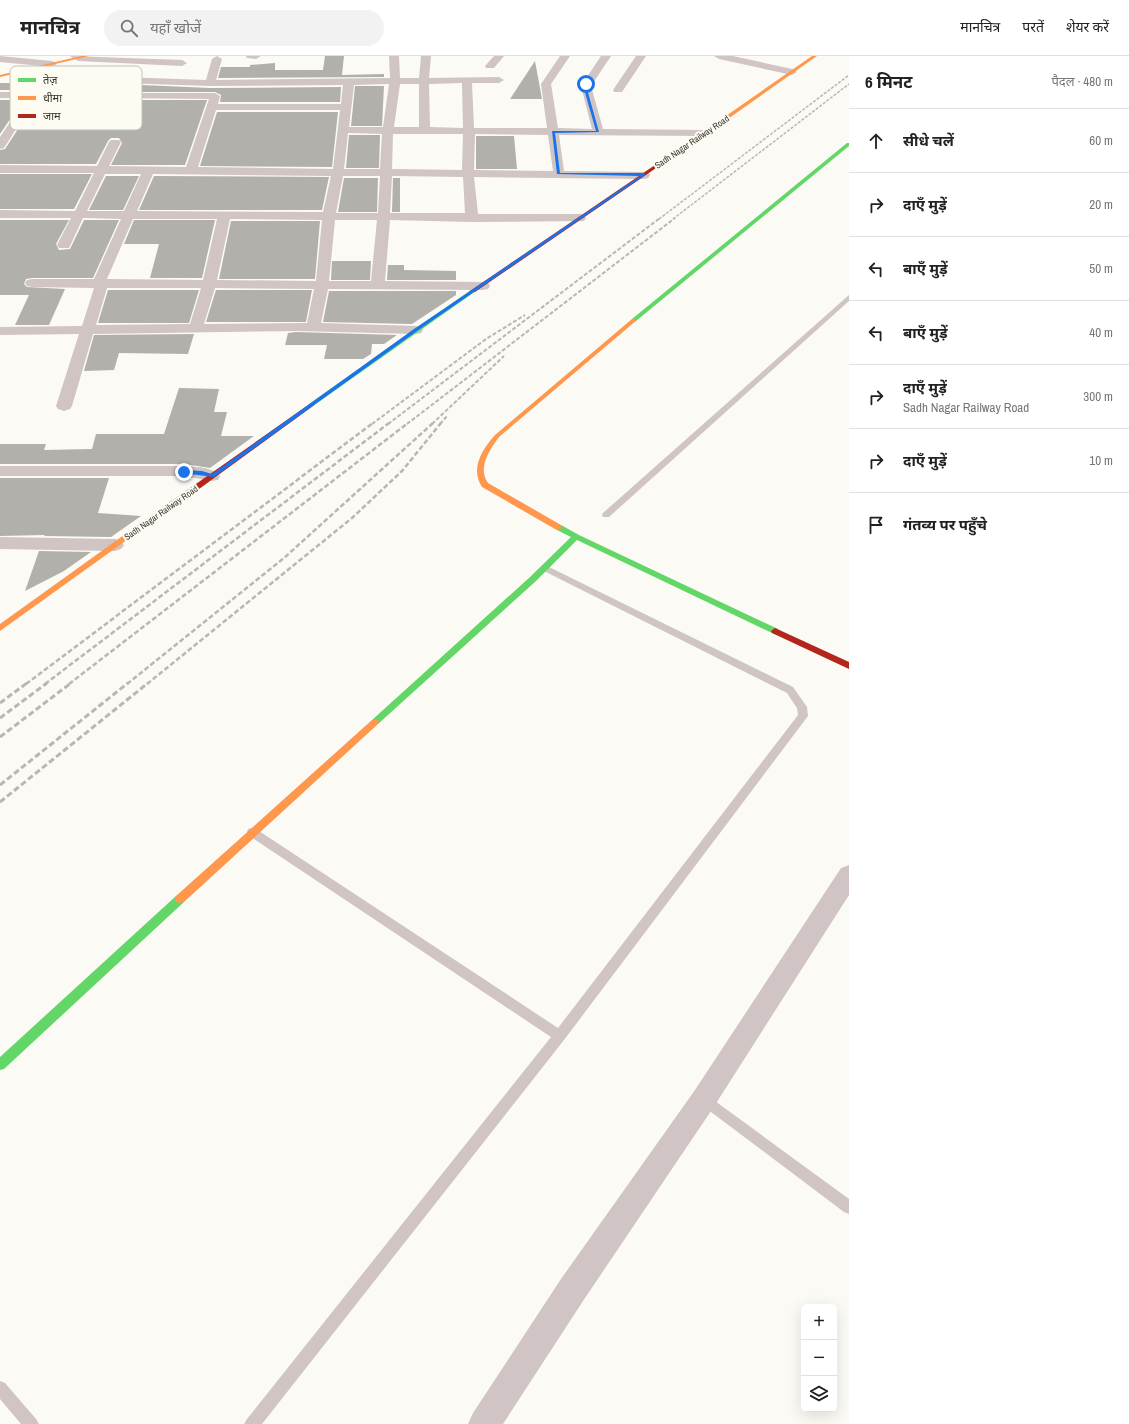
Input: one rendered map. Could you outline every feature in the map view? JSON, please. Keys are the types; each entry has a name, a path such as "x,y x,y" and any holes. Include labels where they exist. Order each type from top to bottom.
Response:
{"street":[{"path":"251,56 256,56"},
{"path":"378,284 384,217 388,131 395,80 394,56"},
{"path":"425,131 424,80 426,56"},
{"path":"490,66 499,56"},
{"path":"559,174 546,84 565,56"},
{"path":"598,132 586,86 606,56"},
{"path":"618,90 641,56"},
{"path":"719,56 792,72"},
{"name":"Sadh Nagar Railway Road","path":"3,624 416,330 483,286 815,56"},
{"path":"43,66 80,57 182,63"},
{"path":"0,59 52,64"},
{"path":"210,82 217,59"},
{"path":"131,66 135,61"},
{"path":"0,76 10,74"},
{"path":"142,80 210,82 499,80"},
{"path":"467,80 469,131 468,173 472,218"},
{"path":"313,328 322,284 329,216 338,172 349,81"},
{"path":"142,98 213,95 215,97 191,171"},
{"path":"212,108 346,107"},
{"path":"0,146 10,130"},
{"path":"342,130 705,133"},
{"path":"64,245 115,142"},
{"path":"849,144 672,288 490,443 480,473 481,481 483,483 576,538 849,666"},
{"path":"0,169 644,175"},
{"path":"64,406 101,283 148,170"},
{"path":"1,216 130,215 580,218"},
{"path":"196,328 209,284 224,216"},
{"path":"32,283 378,284 483,286"},
{"path":"0,331 196,328 416,330"},
{"path":"0,470 184,472 202,473 212,476"},
{"path":"0,1065 252,832 545,568 576,538"},
{"path":"0,543 115,545"},
{"path":"484,1424 572,1290 704,1099 849,875"}],"lane":[{"path":"606,515 849,297"},
{"path":"252,1424 560,1036 800,722 803,716 802,707 798,699 790,690 545,568"},
{"path":"252,832 560,1036"},
{"path":"704,1099 849,1207"},
{"path":"0,1388 31,1424"}],"building":[{"path":"325,56 344,56 342,75 384,74 384,77 218,78 221,67 250,67 250,65 275,63 275,70 323,70"},
{"path":"535,61 542,99 510,99"},
{"path":"0,83 10,83 10,90 0,90"},
{"path":"142,85 210,88 341,87 340,102 220,102 221,95 215,92 142,92"},
{"path":"355,86 384,86 382,126 351,126"},
{"path":"0,100 10,100 10,119 0,134"},
{"path":"142,100 207,100 185,165 111,165 122,143 119,138 111,138 108,141 96,164 0,164 0,150 5,149 17,130 142,130"},
{"path":"217,112 338,112 332,167 200,166"},
{"path":"349,135 380,135 379,168 346,168"},
{"path":"476,136 514,136 517,169 476,169"},
{"path":"0,174 92,174 74,209 0,209"},
{"path":"106,176 139,176 123,210 89,210"},
{"path":"154,176 329,177 322,210 139,210"},
{"path":"344,178 378,178 377,212 338,212"},
{"path":"393,178 400,178 400,212 392,212"},
{"path":"0,220 69,220 56,244 59,250 70,249 84,220 119,220 93,278 26,279 24,284 27,287 65,289 49,325 15,325 29,295 0,295"},
{"path":"134,220 215,220 202,278 150,278 159,244 124,244"},
{"path":"231,221 320,221 315,279 219,279"},
{"path":"332,261 371,261 370,280 331,280"},
{"path":"388,265 404,265 404,270 456,271 456,280 387,280"},
{"path":"108,290 199,290 189,323 98,323"},
{"path":"216,290 312,290 306,322 206,322"},
{"path":"329,291 456,291 456,295 412,324 323,322"},
{"path":"288,333 397,335 384,344 372,344 371,354 363,359 324,359 327,345 285,345"},
{"path":"194,334 188,354 119,353 114,370 84,371 94,335"},
{"path":"179,388 219,389 214,412 227,412 221,436 254,436 210,468 184,464 0,464 0,444 46,444 44,450 92,449 96,434 164,434"},
{"path":"0,478 109,478 98,513 141,516 111,537 44,536 45,535 0,536"},
{"path":"39,551 91,552 64,571 25,591"}],"railway":[{"path":"659,219 849,75"},
{"path":"673,219 849,84"},
{"path":"388,424 660,218"},
{"path":"407,424 675,218"},
{"path":"372,424 486,339 525,315"},
{"path":"432,424 504,356"},
{"path":"440,424 448,415"},
{"path":"26,684 373,423"},
{"path":"45,684 389,423"},
{"path":"69,684 408,423"},
{"path":"127,684 284,558 433,423"},
{"path":"147,684 352,518 402,471 441,423"},
{"path":"0,703 27,683"},
{"path":"0,718 47,683"},
{"path":"0,737 71,683"},
{"path":"0,785 128,683"},
{"path":"0,802 148,683"}],"traffic: fast":[{"path":"634,320 849,144"},
{"path":"311,405 473,291"},
{"path":"558,527 576,537 775,631"},
{"path":"375,722 533,579 576,537"},
{"path":"0,1065 180,899"}],"traffic: slow":[{"path":"44,66 87,56"},
{"path":"679,151 815,56"},
{"path":"0,76 10,74"},
{"path":"558,527 485,485 481,480 480,473 482,460 489,446 497,436 634,320"},
{"path":"0,628 159,514"},
{"path":"180,899 375,722"}],"traffic: jam":[{"path":"473,291 679,151"},
{"path":"159,514 311,405"},
{"path":"775,631 849,666"}],"route":[{"path":"184,472 202,473 212,476 416,330 483,286 644,175 559,174 553,132 598,132 586,89 586,84"}]}
